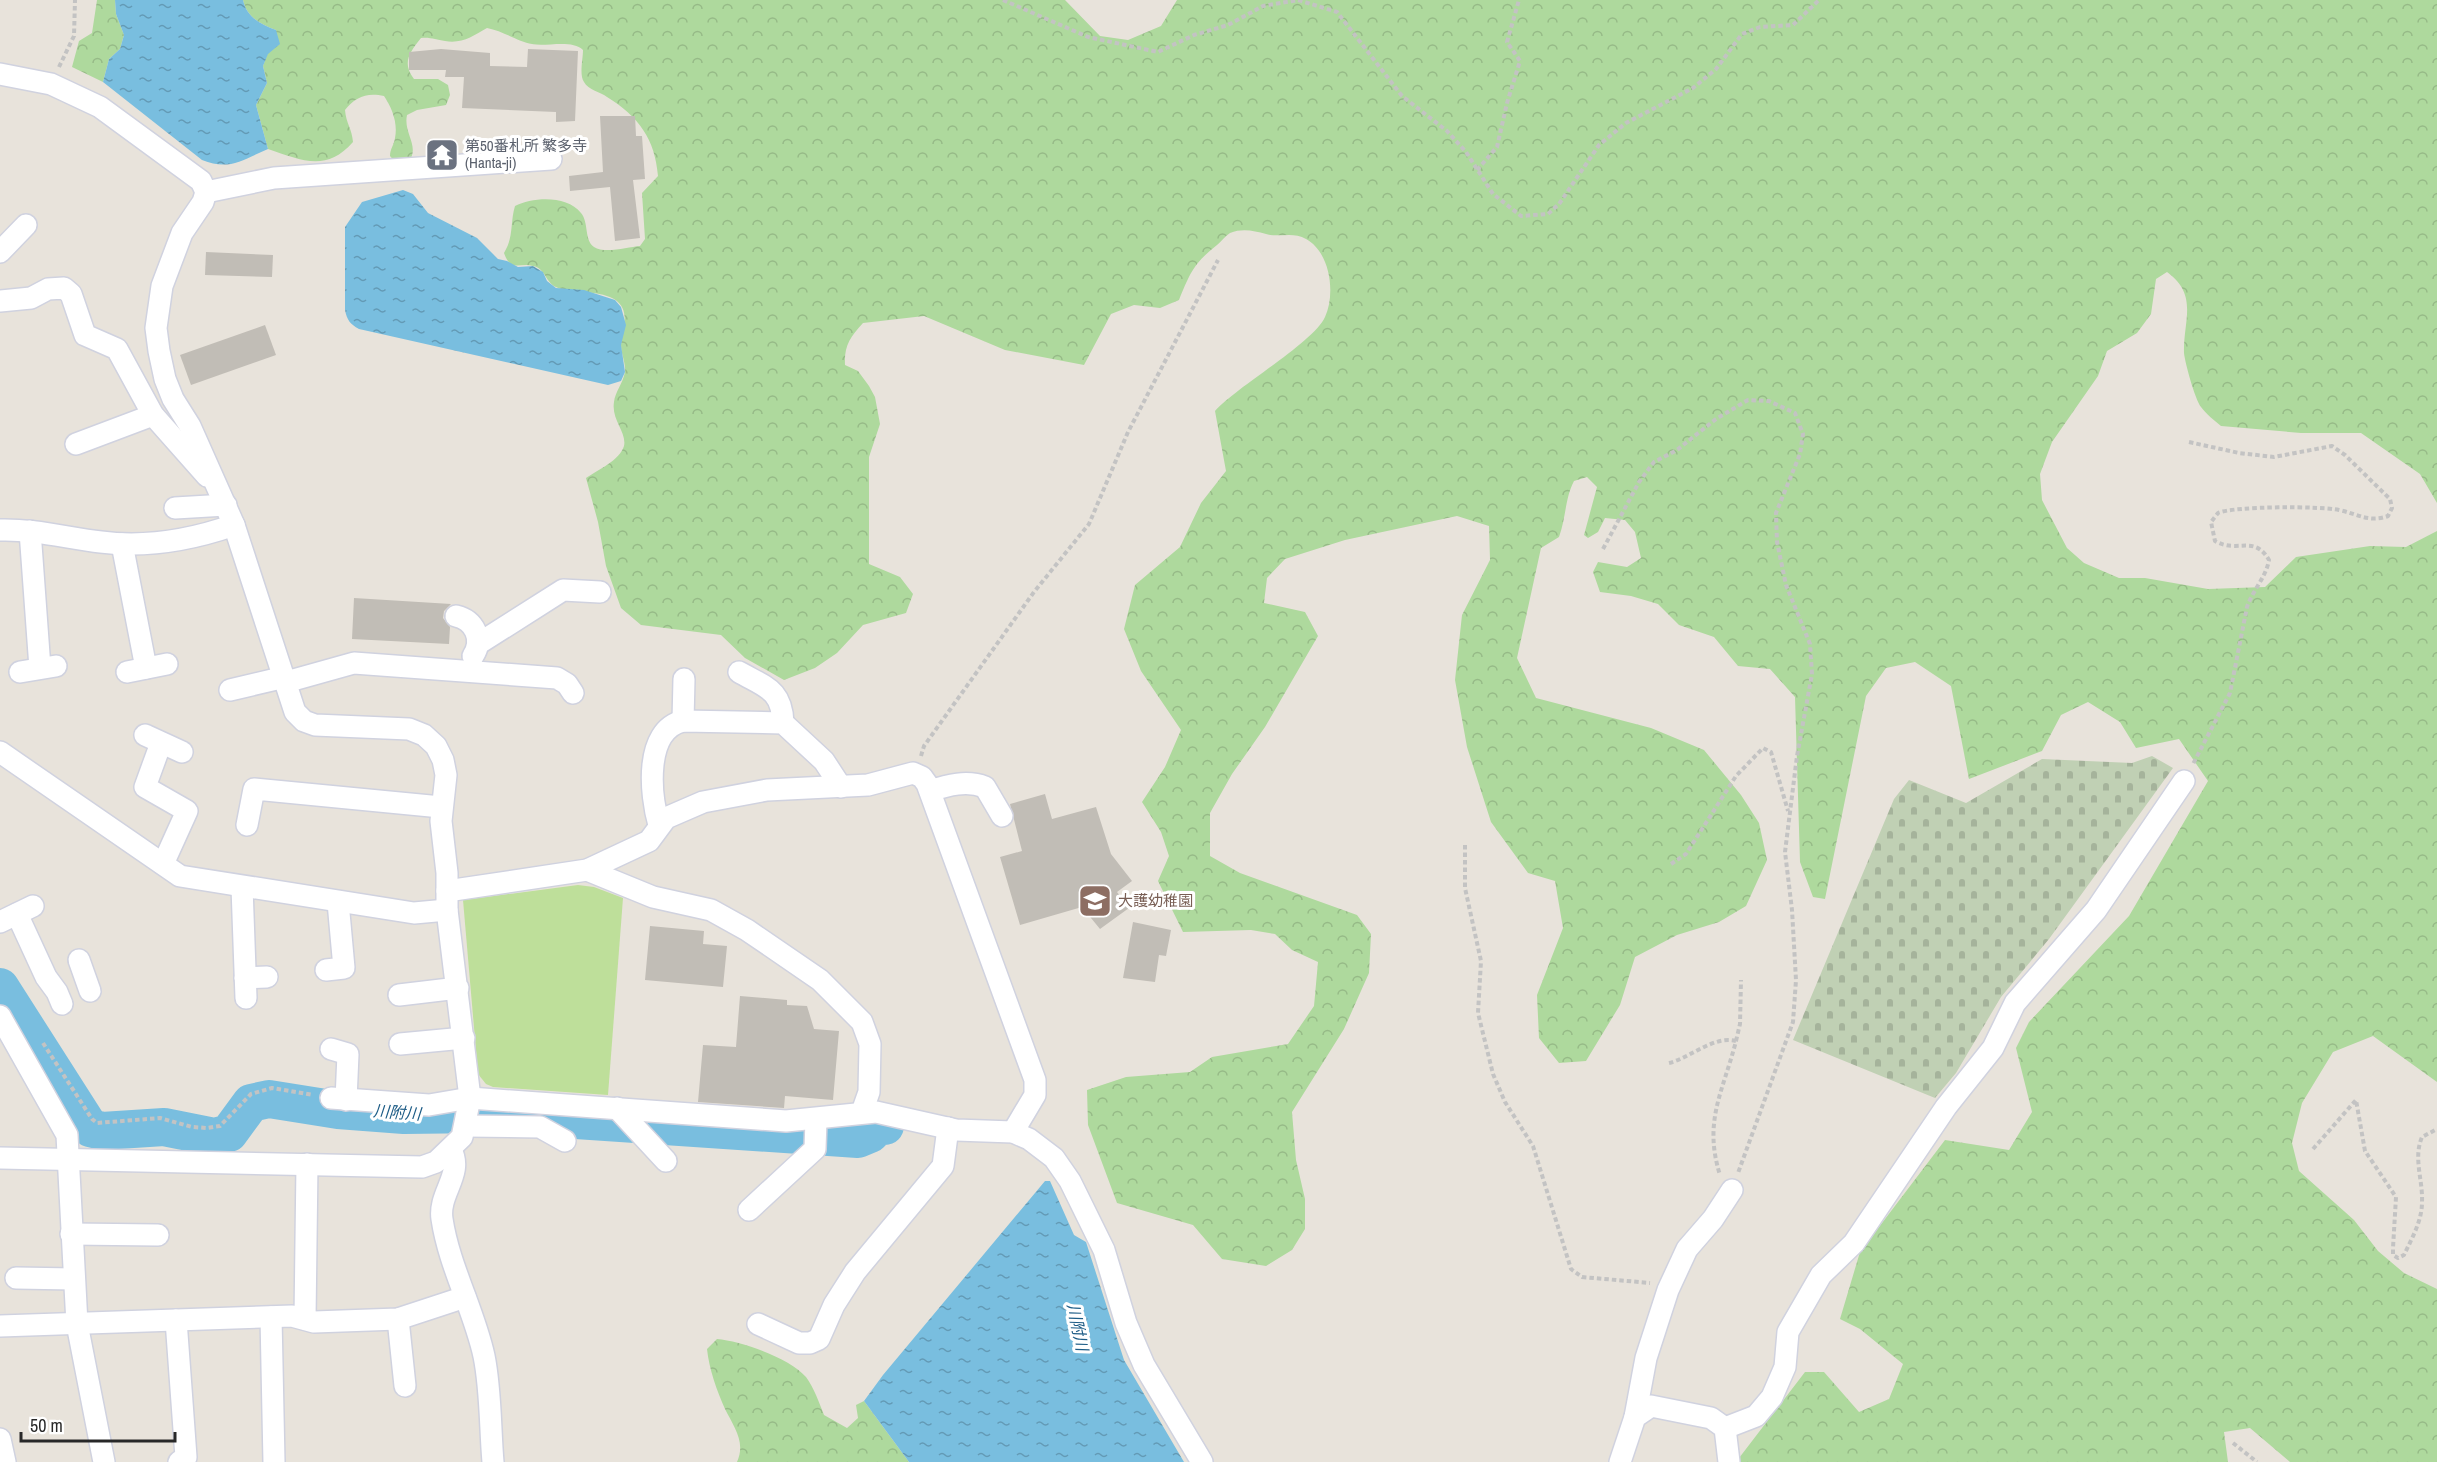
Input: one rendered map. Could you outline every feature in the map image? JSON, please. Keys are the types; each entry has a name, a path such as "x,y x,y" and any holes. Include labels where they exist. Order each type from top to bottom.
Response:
{"street":[{"path":"0,74 51,84 100,107 189,171 201,181 206,192 203,202 182,233 171,257 162,286 156,328 165,379 207,463 234,525 295,712 304,721 315,725 409,729 424,735 436,746 443,760 446,775 441,807 447,901 464,1038 468,1112 462,1137 436,1162 422,1167 0,1158"},
{"path":"206,192 274,178 551,159"},
{"path":"0,252 26,225"},
{"path":"0,300 31,298 48,289 64,288 71,294 85,335 117,349 153,415 197,468 215,483"},
{"path":"76,444 153,415"},
{"path":"176,508 226,505"},
{"path":"0,530 30,531 122,544 196,538 234,525"},
{"path":"30,531 39,669"},
{"path":"122,544 137,670 167,664"},
{"path":"458,670 470,661 478,644 562,590 600,592"},
{"path":"456,616 471,623 478,644"},
{"path":"230,690 332,670 354,663 557,678 567,684 573,693"},
{"path":"739,672 775,692 781,701 783,723"},
{"path":"683,721 684,679"},
{"path":"659,825 654,776 658,741 663,732 672,724 683,721 783,723 824,761 841,787"},
{"path":"163,864 187,811 145,787 153,739 182,752"},
{"path":"0,752 180,876 414,913 447,901 587,870 649,841 659,825 677,812 703,802 766,790 868,785 914,773 922,777 930,791 1035,1080 1035,1095 1022,1118"},
{"path":"1725,1428 1756,1416 1772,1397 1785,1367 1788,1332 1821,1275 1854,1243 1946,1107 1993,1048 2015,1003 2096,910 2184,781"},
{"path":"930,791 947,785 978,784 990,792 1002,816"},
{"path":"247,825 254,789 441,807"},
{"path":"587,870 653,897 711,910 747,930 819,980 862,1022 870,1044 869,1112"},
{"path":"242,887 246,988 267,977"},
{"path":"327,970 344,968 338,902"},
{"path":"17,914 46,977 60,998 84,977"},
{"path":"399,995 458,988"},
{"path":"0,1016 67,1135 76,1324 104,1462"},
{"path":"400,1044 464,1038"},
{"path":"331,1049 348,1054 339,1099 429,1105 468,1112 540,1127 565,1141"},
{"path":"468,1112 626,1119 786,1121 816,1131 869,1112 948,1128 1022,1118"},
{"path":"1022,1118 1040,1147 1054,1158 1070,1181 1104,1250 1134,1344 1202,1462"},
{"path":"626,1119 666,1161"},
{"path":"758,1324 799,1343 810,1343 819,1339 834,1305 855,1272 943,1166 948,1128"},
{"path":"749,1210 815,1149 816,1131"},
{"path":"451,1150 456,1159 456,1169 444,1194 442,1219 484,1357 494,1462"},
{"path":"305,1319 307,1164"},
{"path":"1620,1462 1635,1417 1646,1358 1668,1290 1687,1248 1713,1219 1731,1190"},
{"path":"71,1234 158,1235"},
{"path":"16,1278 74,1279"},
{"path":"0,1326 292,1316 314,1322 398,1319 465,1297"},
{"path":"271,1317 274,1462"},
{"path":"398,1319 405,1386"},
{"path":"176,1320 186,1457 179,1462"},
{"path":"1635,1417 1651,1406 1711,1418 1725,1428 1729,1462"},
{"path":"0,1439 5,1462"}],"path":[{"path":"51,84 74,36 75,0"},
{"path":"1003,0 1088,37 1158,52 1194,35 1228,25 1263,6 1298,0 1337,12 1402,96 1447,131 1493,194 1521,216 1548,214 1559,204 1599,145 1626,123 1693,88 1716,69 1742,34 1760,27 1793,25 1819,0"},
{"path":"1477,170 1497,147 1507,103 1521,62 1507,42 1519,0"},
{"path":"914,773 924,746 1034,592 1089,524 1128,432 1218,261"},
{"path":"1603,549 1639,482 1654,462 1677,450 1716,419 1748,400 1769,401 1795,413 1803,434 1800,454 1776,513 1777,542 1786,585 1810,644 1812,674 1785,852 1792,910 1796,980 1793,1022 1731,1190"},
{"path":"2184,781 2230,693 2247,607 2252,594 2267,572 2269,560 2263,549 2251,544 2224,546 2215,541 2211,522 2218,513 2239,508 2338,509 2367,520 2378,520 2388,516 2392,507 2390,499 2345,455 2332,446 2274,457 2189,442"},
{"path":"1671,864 1686,854 1736,776 1763,748 1771,752 1789,814"},
{"path":"1465,845 1465,888 1481,961 1478,1013 1492,1074 1505,1102 1533,1146 1571,1269 1582,1277 1649,1283 1668,1290"},
{"path":"1731,1190 1720,1176 1712,1138 1713,1117 1740,1024 1741,980"},
{"path":"1670,1063 1691,1056 1713,1043 1736,1041"},
{"path":"43,1043 92,1119 97,1123 160,1118 207,1128 220,1126 242,1100 272,1088 339,1099"},
{"path":"2313,1149 2356,1100 2365,1151 2396,1197 2393,1248 2394,1255 2398,1258 2404,1255 2421,1216 2422,1200 2417,1148 2422,1137 2437,1129"},
{"path":"2233,1443 2257,1462"}],"green space":[{"path":"97,0 115,0 116,14 124,35 120,49 109,59 103,82 72,67 79,41 92,33"},
{"path":"243,0 1065,0 1100,36 1128,40 1161,26 1177,0 2437,0 2437,503 2420,474 2361,433 2301,433 2221,426 2203,410 2193,389 2184,353 2186,299 2177,281 2167,272 2156,279 2151,314 2137,333 2107,351 2098,376 2052,442 2040,474 2042,500 2067,548 2084,563 2119,578 2145,578 2208,589 2265,587 2296,557 2370,546 2406,547 2437,531 2437,1082 2373,1036 2333,1052 2302,1103 2292,1143 2299,1171 2354,1220 2378,1251 2404,1273 2437,1289 2437,1462 2290,1462 2250,1428 2224,1432 2228,1462 1736,1462 1805,1372 1824,1372 1859,1412 1889,1399 1903,1364 1860,1329 1840,1319 1860,1252 1945,1140 2009,1150 2032,1112 2016,1048 2029,1022 2129,916 2208,781 2179,739 2136,748 2120,722 2088,702 2061,715 2042,751 1969,779 1951,686 1915,662 1886,668 1866,696 1825,899 1813,897 1800,862 1795,697 1770,669 1738,666 1714,637 1679,625 1658,604 1631,596 1600,592 1593,572 1598,562 1627,567 1641,558 1635,532 1625,520 1605,518 1598,532 1588,538 1584,535 1597,487 1587,477 1574,481 1559,537 1541,548 1517,658 1536,698 1651,728 1704,750 1741,795 1759,823 1767,860 1746,906 1719,922 1677,935 1635,957 1620,1005 1586,1061 1559,1063 1539,1038 1537,995 1563,928 1555,881 1528,873 1491,822 1467,747 1455,680 1462,615 1490,560 1489,526 1457,516 1345,540 1285,559 1267,578 1264,603 1305,612 1318,636 1265,727 1232,774 1210,813 1210,856 1240,873 1357,915 1371,934 1369,973 1344,1029 1292,1112 1296,1160 1305,1199 1305,1229 1292,1250 1266,1266 1222,1259 1193,1225 1117,1203 1088,1125 1087,1090 1126,1077 1190,1072 1212,1057 1288,1044 1314,1006 1318,962 1292,950 1275,934 1251,930 1183,932 1158,881 1169,856 1161,832 1142,802 1165,767 1181,730 1141,671 1124,629 1135,585 1180,547 1201,503 1226,471 1215,411 1306,339 1325,317 1330,297 1330,285 1329,274 1321,253 1306,239 1296,235 1271,235 1244,230 1230,233 1198,263 1179,300 1160,308 1134,305 1111,314 1084,365 1005,350 924,316 863,323 849,342 845,365 858,371 869,386 875,397 880,424 869,457 869,564 900,577 913,594 906,613 863,625 837,653 815,668 784,680 745,658 721,635 641,625 621,608 606,566 598,522 586,478 618,456 624,446 614,408 615,398 625,372 621,345 625,320 623,309 614,299 607,296 556,287 537,267 513,265 504,253 511,235 515,206 550,199 567,203 581,213 589,240 594,247 610,250 640,246 645,239 642,193 658,176 653,151 643,130 628,113 586,85 582,75 583,50 572,45 527,43 487,28 467,39 451,42 421,38 409,58 410,73 414,79 438,79 448,85 450,95 446,105 417,110 407,115 407,128 413,151 408,163 397,164 390,156 396,132 394,116 384,96 372,95 357,99 345,110 353,142 343,152 323,161 302,160 268,149 256,105 267,83 263,66 276,30 251,16"},
{"path":"2152,756 2173,768 2049,939 2001,997 1956,1073 1935,1098 1793,1040 1894,799 1909,780 1966,803 2042,759 2132,763"},
{"path":"578,885 594,887 623,898 608,1095 493,1087 486,1084 478,1074 463,900"},
{"path":"717,1339 739,1343 789,1363 806,1377 824,1415 847,1428 858,1418 856,1405 864,1401 909,1462 737,1462 740,1441 719,1395 708,1357 707,1349"}],"water":[{"path":"115,0 243,0 251,16 276,30 280,44 268,54 263,66 267,83 256,105 268,149 235,163 220,164 202,160 103,82 109,59 120,49 124,35 116,14"},
{"path":"403,190 413,194 428,213 477,238 498,259 518,267 533,266 543,272 547,281 556,288 584,290 615,300 621,307 626,325 621,345 625,372 621,381 608,385 359,329 353,325 345,310 345,227 362,202"},
{"path":"1045,1181 1050,1181 1074,1235 1086,1242 1124,1360 1184,1462 909,1462 864,1401 883,1375"}],"building":[{"path":"441,49 490,53 490,66 527,67 528,49 578,51 575,121 556,122 556,112 462,108 464,77 445,77 446,70 409,70 409,52"},
{"path":"600,116 635,116 636,136 642,136 645,179 633,180 640,238 615,241 610,187 570,191 569,176 603,172"},
{"path":"206,252 273,255 272,277 205,275"},
{"path":"265,325 276,355 191,385 180,355"},
{"path":"354,598 451,604 444,611 443,618 450,627 449,644 352,639"},
{"path":"1045,794 1052,819 1096,807 1111,854 1132,881 1117,892 1129,908 1100,929 1082,907 1020,925 1000,857 1022,851 1010,804"},
{"path":"1133,922 1171,930 1166,956 1159,955 1155,982 1123,978"},
{"path":"650,926 704,931 703,944 727,946 723,987 645,980"},
{"path":"740,996 787,1000 787,1005 807,1006 814,1029 839,1031 833,1100 785,1096 784,1108 698,1102 703,1045 736,1047"}],"waterway":[{"name":"川附川","path":"0,987 90,1128 102,1131 164,1127 214,1137 229,1133 251,1103 269,1099 338,1110 404,1115 486,1114 858,1139 870,1134 878,1126 885,1126"}],"place":[{"name":"第50番札所 繁多寺 (Hanta-ji)","path":"442,155"},
{"name":"大護幼稚園","path":"1095,901"}]}
